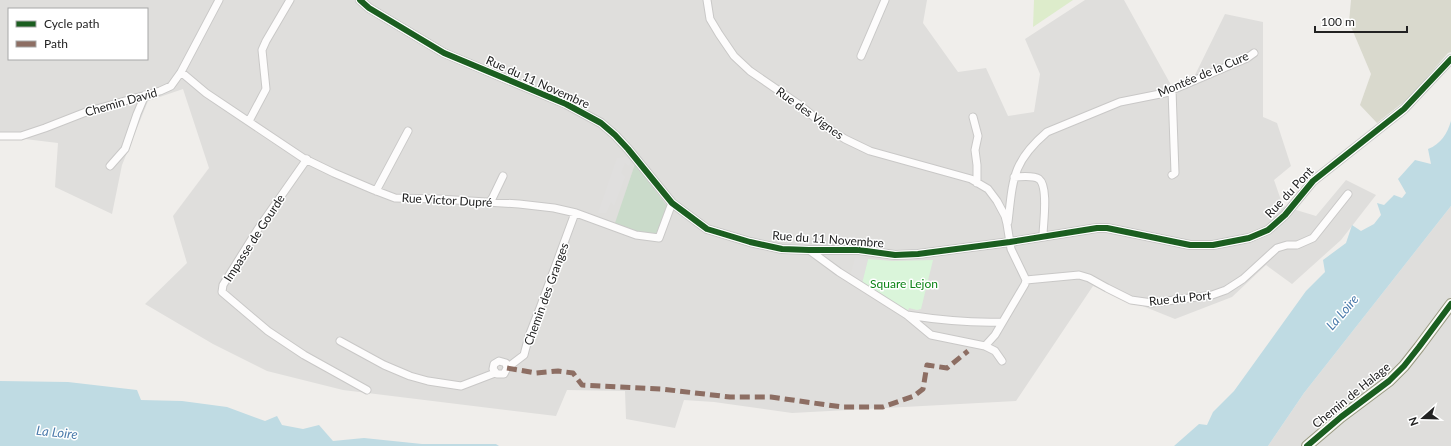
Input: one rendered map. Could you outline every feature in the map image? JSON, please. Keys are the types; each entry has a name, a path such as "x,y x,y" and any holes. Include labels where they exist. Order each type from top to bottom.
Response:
{"main road":[{"name":"Chemin de Halage","path":"1307,446 1341,417 1389,381 1404,366 1451,304"}],"street":[{"name":"Chemin David","path":"0,136 22,136 86,112 160,91 171,86 181,72 219,0"},
{"path":"249,120 266,89 262,50 290,0"},
{"name":"Rue du 11 Novembre","path":"360,0 369,8 444,53 566,104 601,123 628,148 672,203 707,229 750,242 782,249 859,250 873,253 903,255 1010,242"},
{"name":"Rue des Vignes","path":"707,0 710,19 734,56 750,71 802,106 826,127 845,139 870,151 971,179 988,189 997,201 1008,224 1012,249 1026,280"},
{"path":"861,56 885,0"},
{"name":"Montée de la Cure","path":"1008,224 1014,177 1022,158 1037,140 1047,132 1120,102 1165,93 1247,58 1254,53"},
{"name":"Rue du Pont","path":"1010,242 1096,228 1107,228 1190,245 1213,246 1249,238 1268,230 1285,215 1313,181 1404,109 1451,59"},
{"name":"Rue Victor Dupré","path":"181,72 206,93 307,159 334,173 395,198 490,202 554,208 574,213 636,235 660,238 672,203"},
{"path":"1172,90 1175,173 1172,175"},
{"path":"110,166 125,149 145,95"},
{"path":"974,117 978,136 975,150 977,183"},
{"path":"376,191 408,131"},
{"name":"Impasse de Gourde","path":"307,159 258,229 225,282 222,292 268,331 304,355 367,390"},
{"path":"490,202 503,176"},
{"path":"1014,177 1033,177 1040,180 1042,183 1044,192 1043,236"},
{"name":"Rue du Port","path":"1026,280 1079,275 1089,278 1131,300 1152,303 1212,295 1226,290 1242,279 1277,248 1287,245 1298,245 1314,238 1348,194"},
{"name":"Chemin des Granges","path":"507,368 524,355 526,351 529,336 574,213"},
{"path":"809,250 839,272 907,315 931,335 985,346 995,351 1002,361"},
{"path":"985,346 995,335 1026,280"},
{"path":"907,315 952,322 1002,322"},
{"path":"340,341 384,365 410,376 428,381 461,386 495,373 502,375 506,372 507,368 504,362 497,361 493,367 495,373"}],"shaded area":[{"path":"0,0 927,0 923,23 958,72 986,68 1008,116 1034,112 1040,74 1025,39 1085,0 1124,0 1171,85 1195,75 1225,14 1263,22 1263,117 1277,123 1291,166 1274,180 1283,206 1316,216 1346,180 1376,195 1341,240 1292,284 1266,265 1232,297 1175,319 1093,286 1016,401 792,413 714,402 684,400 675,428 626,419 625,391 567,390 556,416 343,390 267,371 213,344 145,304 187,263 173,216 209,168 183,89 148,101 122,165 112,214 55,187 58,143 0,136"},
{"path":"1351,0 1451,0 1451,52 1448,53 1410,97 1377,123 1360,105 1371,74 1349,22"},
{"path":"627,157 631,161 629,166 625,163 621,173 625,177 614,206 611,202 606,213 598,213 617,158"},
{"path":"1451,206 1451,446 1268,446 1304,393"},
{"path":"855,258 868,259 862,283 850,276"}],"green space":[{"path":"1034,0 1073,0 1033,27"},
{"path":"635,164 667,206 657,234 637,232 614,226"},
{"name":"Square Lejon","path":"868,259 893,261 933,260 921,309 917,310 909,308 908,311 862,283"}],"water":[{"name":"La Loire","path":"1451,121 1451,206 1304,393 1268,446 1174,446 1199,424 1207,425 1213,412 1234,391 1306,291 1325,272 1323,260 1346,243 1352,225 1361,231 1374,224 1381,215 1377,203 1384,205 1394,195 1402,198 1406,193 1398,179 1415,160 1431,164 1428,149 1433,147 1443,138"},
{"name":"La Loire","path":"0,381 68,382 137,390 141,400 182,401 227,407 265,421 277,416 282,425 303,429 319,425 333,441 364,438 422,444 496,444 499,446 0,446"}],"marked path":[{"path":"507,368 536,373 558,371 573,373 582,385 661,389 730,397 771,397 842,407 883,407 914,396 923,389 927,365 947,368 968,351"}],"cycle path":[{"path":"360,0 369,8 444,53 566,104 601,123 628,149 672,203 707,229 750,242 782,249 859,250 895,255 918,254 1010,242 1097,228 1107,228 1190,245 1213,245 1249,238 1268,230 1285,215 1313,181 1404,109 1451,59"},
{"path":"1307,446 1341,417 1389,381 1404,366 1451,304"}]}
